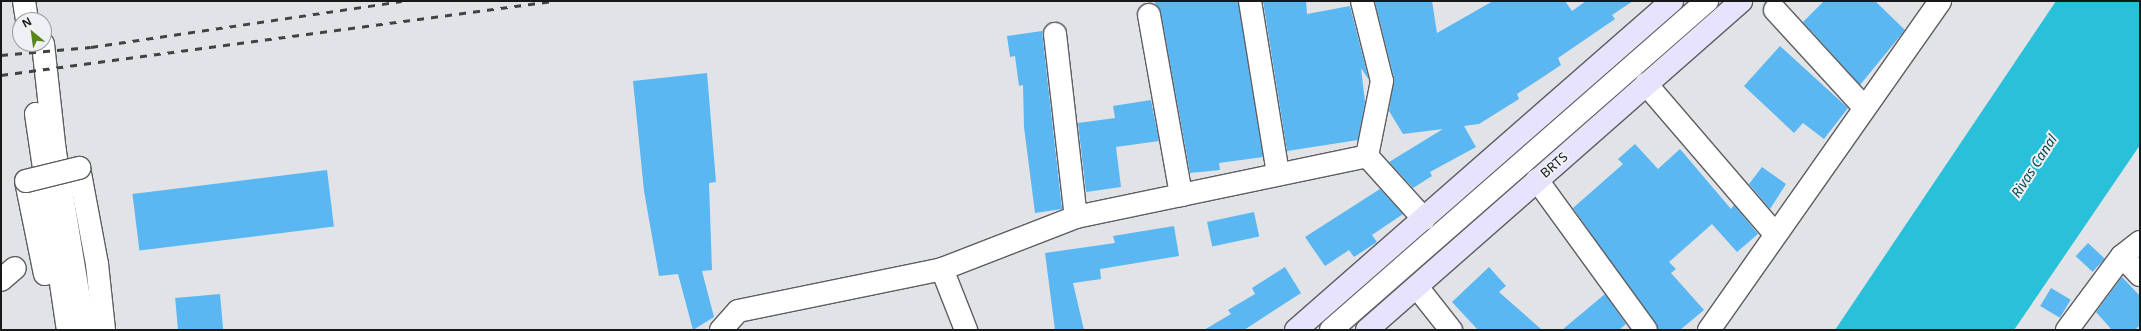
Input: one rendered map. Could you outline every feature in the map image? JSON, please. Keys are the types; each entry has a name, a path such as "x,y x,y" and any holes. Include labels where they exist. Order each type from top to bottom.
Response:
{"main road":[{"path":"1296,330 1672,1"},
{"name":"BRTS","path":"1367,330 1742,1"}],"street":[{"path":"24,1 26,12"},
{"path":"39,1 40,12"},
{"path":"1250,1 1278,174"},
{"path":"1362,1 1382,81 1367,156"},
{"path":"1331,330 1707,1"},
{"path":"1709,330 1864,107 1940,1"},
{"path":"1775,10 1864,107"},
{"path":"1149,15 1181,195"},
{"path":"1055,34 1076,217"},
{"path":"30,52 38,145 68,330"},
{"path":"44,52 55,152 84,330"},
{"path":"1646,84 1775,234"},
{"path":"721,330 738,310 942,269 1076,217 1367,156"},
{"path":"1367,156 1424,219"},
{"path":"55,330 26,181 79,168 97,264 104,330"},
{"path":"1537,180 1646,330"},
{"path":"2068,330 2122,256 2140,242"},
{"path":"2122,256 2140,275"},
{"path":"942,269 966,330"},
{"path":"1417,287 1451,330"}],"water":[{"name":"Rivas Canal","path":"2056,1 2140,1 2140,145 2014,330 1835,330"}],"building":[{"path":"1154,1 1238,1 1263,157 1219,163 1220,170 1190,173 1161,13"},
{"path":"1263,1 1306,1 1307,14 1350,6 1369,80 1361,68 1365,102 1358,140 1287,151"},
{"path":"1432,1 1437,33 1493,1 1565,1 1572,11 1586,1 1633,1 1612,15 1615,19 1558,58 1561,65 1517,94 1519,99 1479,124 1464,126 1476,147 1430,172 1432,176 1413,188 1389,162 1443,129 1403,134 1389,111 1394,78 1375,2"},
{"path":"1824,1 1875,1 1905,30 1860,85 1803,22"},
{"path":"1042,31 1062,209 1035,213 1024,127 1023,85 1019,86 1015,56 1010,57 1007,36"},
{"path":"1780,46 1848,108 1824,139 1803,123 1794,133 1744,86"},
{"path":"707,73 716,182 709,183 712,270 702,271 714,317 693,330 678,274 659,276 644,191 633,81"},
{"path":"1151,100 1159,141 1116,147 1121,187 1086,192 1078,123 1115,118 1113,106"},
{"path":"1635,144 1658,169 1680,149 1731,209 1734,205 1758,234 1737,252 1712,224 1669,262 1676,269 1671,273 1704,310 1680,330 1658,330 1573,208 1623,164 1618,159"},
{"path":"1762,167 1786,184 1770,209 1749,184"},
{"path":"327,170 334,227 139,250 132,194"},
{"path":"1380,189 1403,214 1372,235 1377,242 1354,257 1349,250 1325,266 1305,237"},
{"path":"1254,212 1259,236 1212,246 1207,222"},
{"path":"1174,226 1179,256 1100,269 1101,279 1073,283 1084,330 1055,330 1045,253 1115,243 1113,236"},
{"path":"2088,243 2105,259 2093,272 2076,256"},
{"path":"1285,267 1301,293 1244,330 1204,330 1231,314 1228,310 1255,294 1252,288"},
{"path":"1489,267 1506,286 1499,292 1542,330 1478,330 1452,302"},
{"path":"2122,277 2140,296 2140,325 2135,330 2112,330 2096,312"},
{"path":"2051,288 2071,300 2060,318 2040,306"},
{"path":"220,294 223,330 178,330 175,298"},
{"path":"1605,294 1626,324 1619,330 1562,330"}],"railway":[{"path":"1,55 91,47 402,1"},
{"path":"1,75 553,1"}]}
